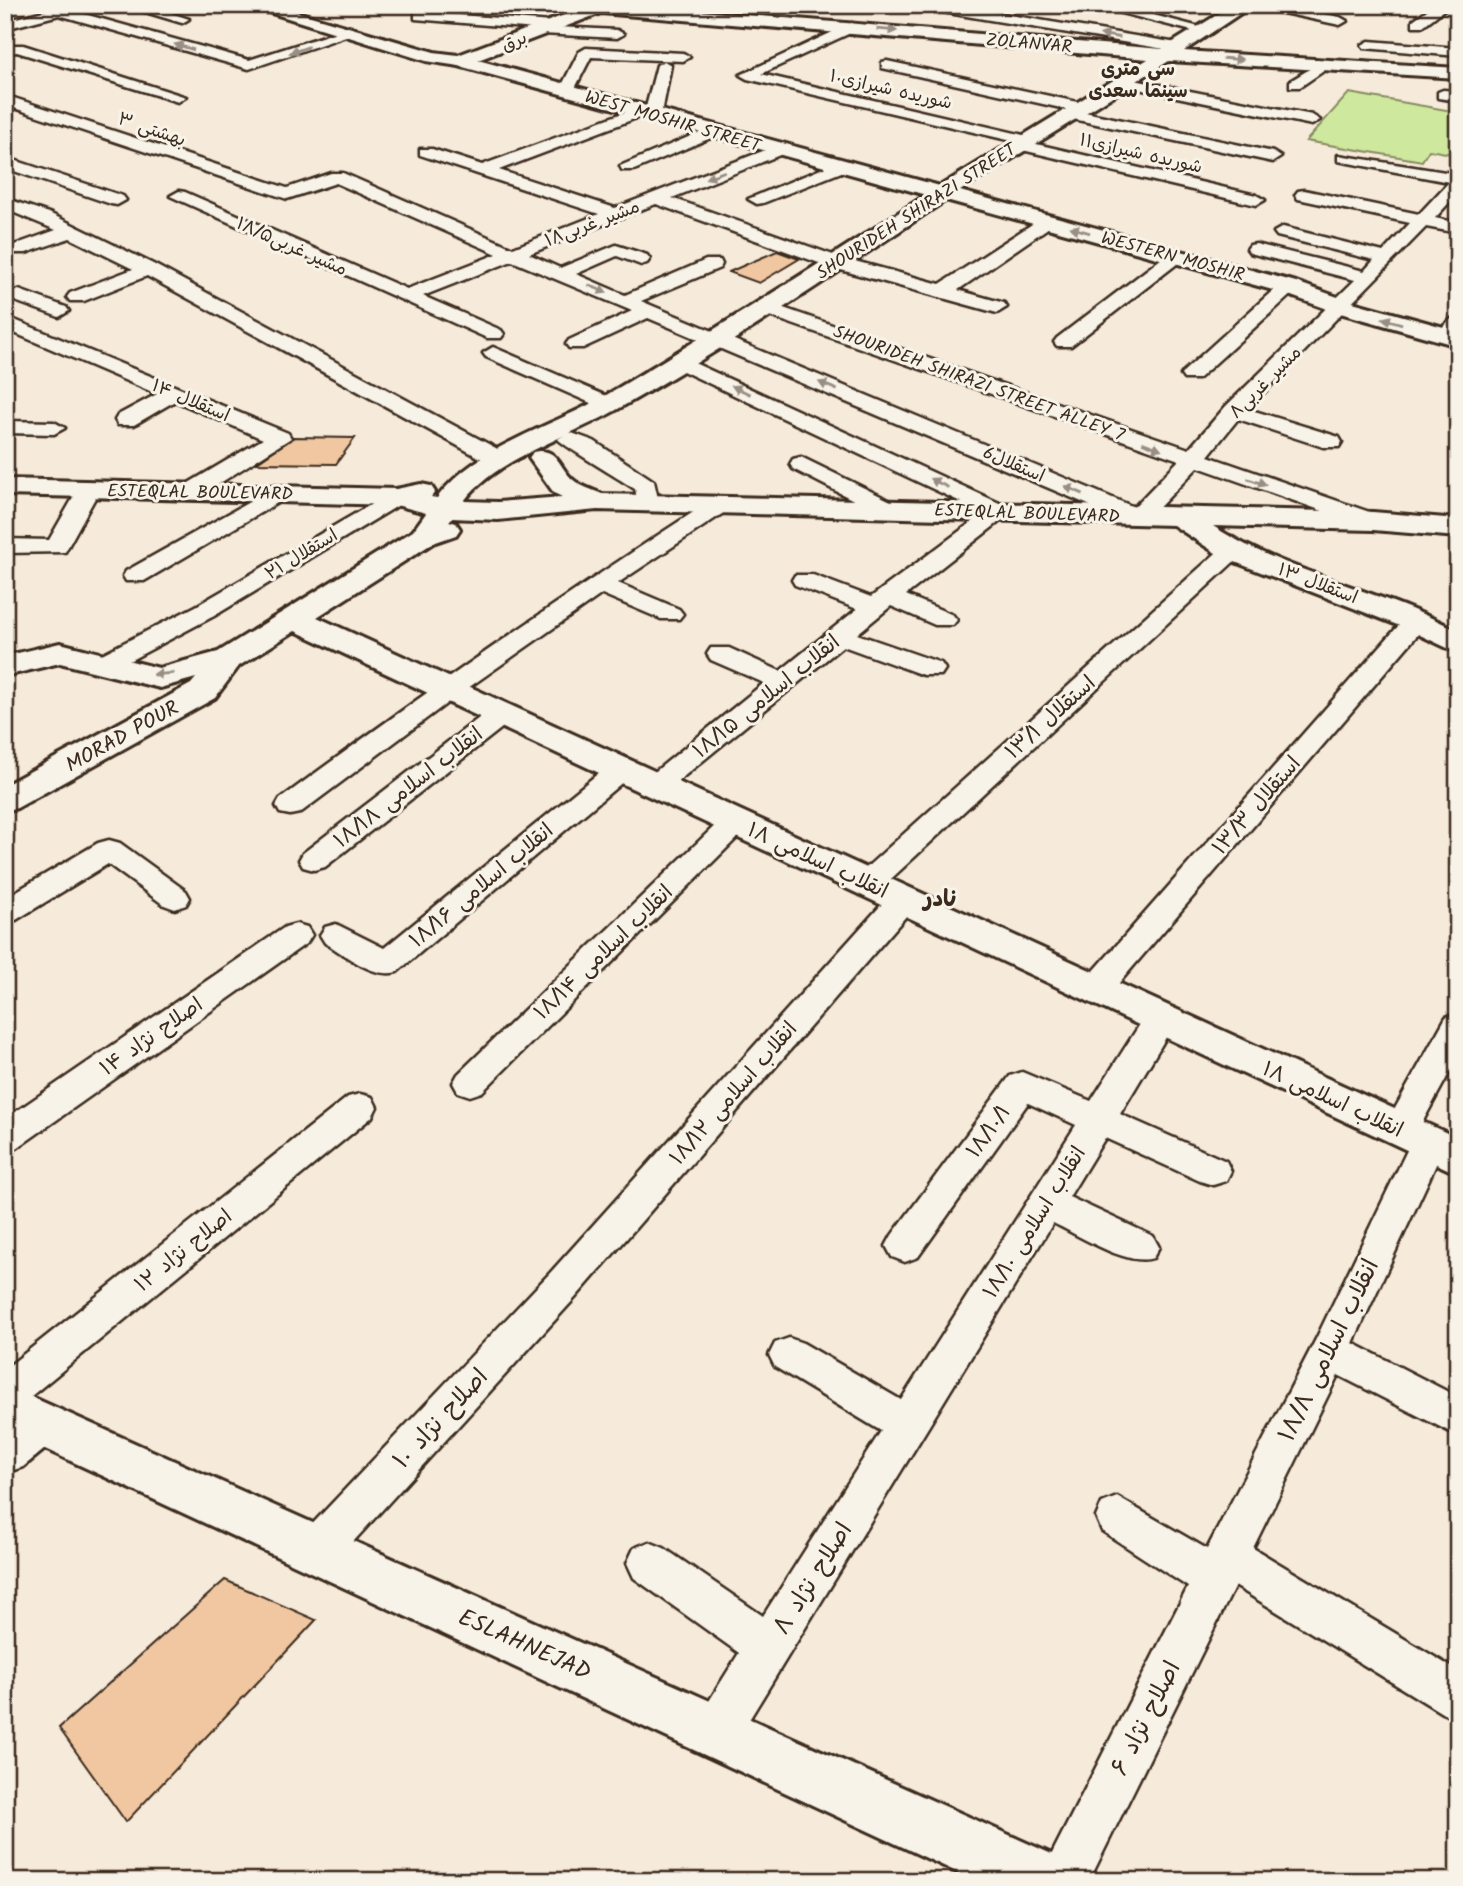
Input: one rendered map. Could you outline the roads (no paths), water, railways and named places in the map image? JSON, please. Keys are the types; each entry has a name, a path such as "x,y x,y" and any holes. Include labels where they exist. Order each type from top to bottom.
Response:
{"main road":[{"name":"WEST MOSHIR STREET","path":"254,5 432,58 460,61 886,179"},
{"name":"WEST MOSHIR STREET","path":"267,5 446,53 460,61"},
{"name":"SHOURIDEH SHIRAZI STREET","path":"505,484 598,410 765,308 979,169 1078,111 1242,6"},
{"name":"برق","path":"460,61 603,7"},
{"name":"ZOLANVAR","path":"603,7 1323,65 1454,72"},
{"path":"886,179 941,177 979,169"},
{"name":"WESTERN MOSHIR","path":"886,179 1175,256 1341,306 1453,333"},
{"name":"SHOURIDEH SHIRAZI STREET","path":"454,497 505,484 569,439 598,410"},
{"path":"543,458 564,487 597,502"},
{"name":"ESTEQLAL BOULEVARD","path":"5,486 454,497 505,484 597,502 1373,521 1458,528"},
{"name":"MORAD POUR","path":"8,660 60,653 160,678 229,659 505,484"},
{"name":"MORAD POUR","path":"424,537 454,497"},
{"name":"۱۳ استقلال","path":"1181,517 1232,551 1416,621 1458,644"},
{"name":"۱۸ انقلاب اسلامی","path":"293,618 1429,1143"},
{"name":"MORAD POUR","path":"5,800 203,691 229,659"},
{"name":"ESLAHNEJAD","path":"14,1418 317,1550 1044,1881"}],"street":[{"path":"5,25 75,5"},
{"path":"129,5 182,19"},
{"path":"924,5 1171,51"},
{"path":"1097,5 1204,30"},
{"path":"1437,5 1458,9"},
{"path":"1242,6 1340,21"},
{"path":"1418,23 1442,6"},
{"path":"59,11 249,65 348,33"},
{"path":"108,25 151,11"},
{"path":"421,16 637,36"},
{"name":"۱۰شوریده شیرازی","path":"852,27 747,75 1022,142"},
{"path":"1369,45 1458,52 1454,72"},
{"path":"5,50 18,48 178,97"},
{"path":"567,91 586,52 683,57"},
{"path":"482,171 655,108 664,65"},
{"path":"887,65 1273,157"},
{"path":"1295,84 1323,65"},
{"path":"1124,82 1312,120"},
{"name":"بهشتی ۳","path":"5,100 287,194 337,177"},
{"path":"628,166 712,132"},
{"name":"شوریده شیرازی۱۱","path":"1022,142 1256,200"},
{"name":"مشیر غربی۱۸","path":"406,296 779,150"},
{"path":"426,152 614,214"},
{"path":"1344,158 1458,181"},
{"path":"5,162 117,200"},
{"path":"757,198 838,166"},
{"name":"استقلال6","path":"337,177 512,254 1137,517"},
{"name":"مشیر غربی۸","path":"1137,517 1234,411 1424,221 1458,181"},
{"path":"1304,195 1458,228"},
{"name":"مشیر غربی۱۸/۵","path":"179,196 406,296 494,344 598,410"},
{"path":"655,198 838,262 997,307"},
{"path":"5,203 72,231 148,269 505,484"},
{"path":"943,291 1049,221"},
{"path":"20,249 72,231"},
{"path":"1283,232 1386,258"},
{"path":"561,235 582,243"},
{"path":"1256,249 1368,278"},
{"path":"561,274 616,250 641,258"},
{"path":"1064,342 1175,256"},
{"path":"626,301 713,264"},
{"path":"77,297 148,269"},
{"path":"79,272 110,284"},
{"path":"1191,375 1288,288"},
{"path":"5,322 51,308 19,296"},
{"name":"SHOURIDEH SHIRAZI STREET ALLEY 7","path":"765,308 1192,460 1373,521"},
{"path":"576,344 648,311"},
{"name":"استقلال ۱۴","path":"5,322 280,438 190,492"},
{"path":"677,361 1000,512"},
{"path":"127,420 174,393"},
{"path":"1234,411 1331,442"},
{"path":"5,427 54,428"},
{"path":"569,439 613,463 646,486 647,503"},
{"path":"801,464 889,509"},
{"path":"5,546 57,547 89,489"},
{"path":"135,576 276,494"},
{"name":"۲۱ استقلال","path":"105,663 205,611 396,497"},
{"path":"290,806 448,689 598,583 720,505"},
{"name":"۱۸/۱۵ انقلاب اسلامی","path":"656,785 882,601 1000,512"},
{"name":"۱۳/۱ استقلال","path":"868,883 1232,551"},
{"path":"804,580 944,620"},
{"path":"598,583 670,614"},
{"name":"۱۳/۳ استقلال","path":"1096,989 1416,621"},
{"path":"839,636 932,669"},
{"path":"720,654 783,682"},
{"name":"۱۸/۱۸ انقلاب اسلامی","path":"314,860 502,714"},
{"name":"۱۸/۱۶ انقلاب اسلامی","path":"336,935 386,964 621,769"},
{"name":"۱۸/۱۴ انقلاب اسلامی","path":"470,1083 736,822"},
{"path":"5,912 109,850 175,898"},
{"name":"۱۸/۱۲ انقلاب اسلامی","path":"563,1285 903,900"},
{"name":"۱۴ اصلاح نژاد","path":"5,1138 296,935"},
{"name":"۱۸/۱۰ انقلاب اسلامی","path":"907,1425 1161,1019"},
{"name":"۱۸/۸ انقلاب اسلامی","path":"1220,1567 1330,1351 1429,1143 1458,1026"},
{"name":"۱۸/۱۰/۱","path":"905,1245 1022,1085 1099,1121"},
{"name":"۱۲ اصلاح نژاد","path":"14,1418 360,1107"},
{"path":"1099,1121 1213,1171"},
{"path":"1046,1203 1140,1247"},
{"name":"۱۰ اصلاح نژاد","path":"317,1550 563,1285"},
{"path":"1330,1351 1458,1418"},
{"path":"789,1355 907,1425"},
{"name":"۸ اصلاح نژاد","path":"716,1730 907,1425"},
{"path":"1117,1517 1220,1567 1458,1696"},
{"path":"649,1563 768,1647"},
{"name":"۶ اصلاح نژاد","path":"1063,1881 1220,1567"}],"district":[{"name":"سی متری سینما سعدی","path":"1138,79"},
{"name":"نادر","path":"941,898"}]}
